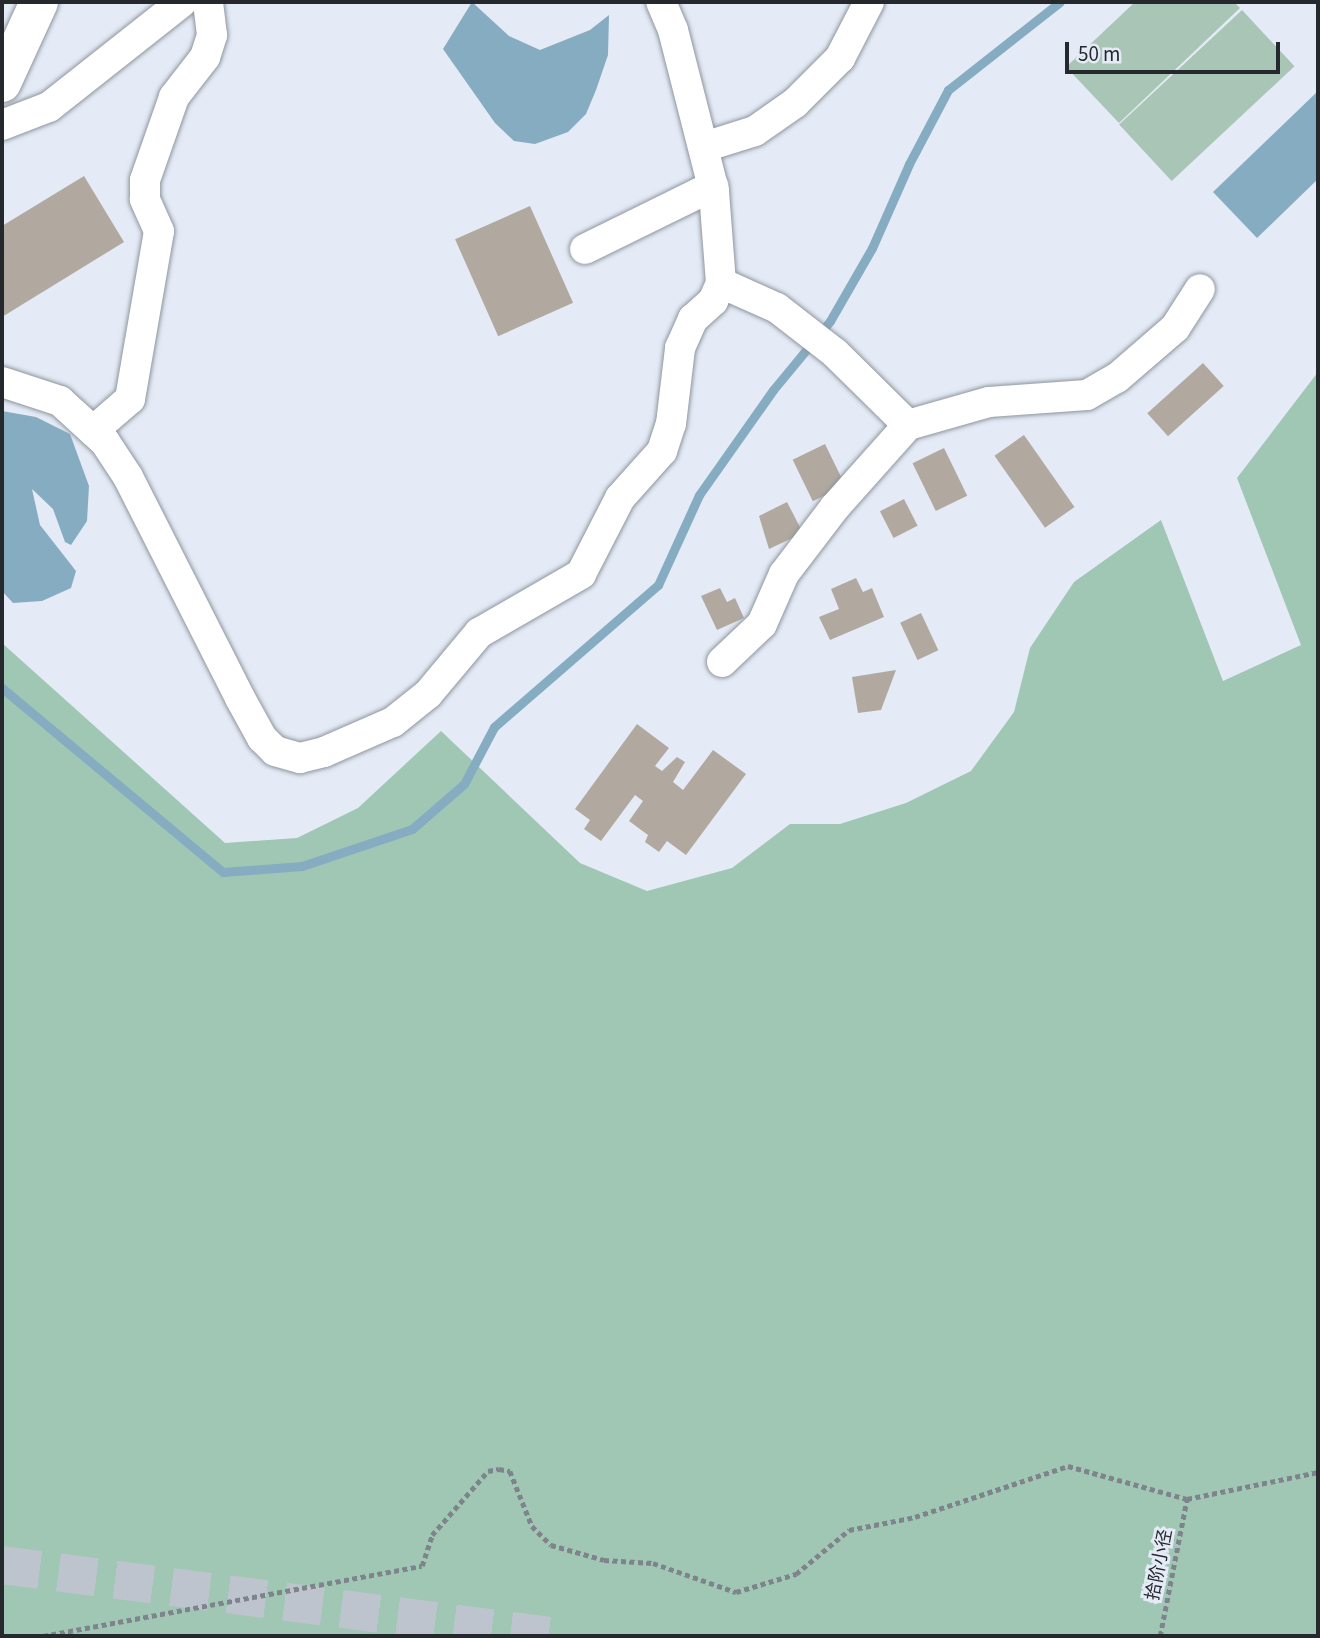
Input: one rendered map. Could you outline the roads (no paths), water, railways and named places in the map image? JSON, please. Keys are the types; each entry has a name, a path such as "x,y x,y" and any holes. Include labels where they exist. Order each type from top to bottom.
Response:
{"main road":[{"path":"2,83 39,2"}],"lane":[{"path":"2,125 49,107 182,2"},
{"path":"93,431 130,399 159,231 145,199 145,180 174,97 205,57 212,35 208,2"},
{"path":"2,383 60,401 93,431 128,477 262,738 289,756 324,752 393,722 428,694 479,633 581,574 620,498 662,451 671,424 680,348 692,319 713,301 721,283 713,186 673,30 661,2"},
{"path":"704,147 755,131 795,103 840,58 869,2"},
{"path":"585,249 713,186"},
{"path":"721,283 777,308 801,326 831,350 908,425"},
{"path":"722,662 762,624 784,574 835,507 908,425 989,402 1087,395 1117,378 1175,328 1200,289"}],"water":[{"path":"472,2 509,36 540,50 590,30 609,15 608,55 596,90 586,114 568,132 535,144 514,141 495,123 443,49"},
{"path":"1318,91 1318,179 1257,238 1213,192"},
{"path":"2,411 36,417 70,434 89,486 87,521 71,545 65,542 53,509 32,489 40,525 76,571 71,588 42,601 13,603 2,591"}],"waterway":[{"path":"2,688 223,872 302,866 412,829 464,784 494,727 658,585 699,495 773,390 830,321 872,248 909,164 948,90 1060,2"}],"tunnel":[{"path":"2,1565 551,1636"}]}
